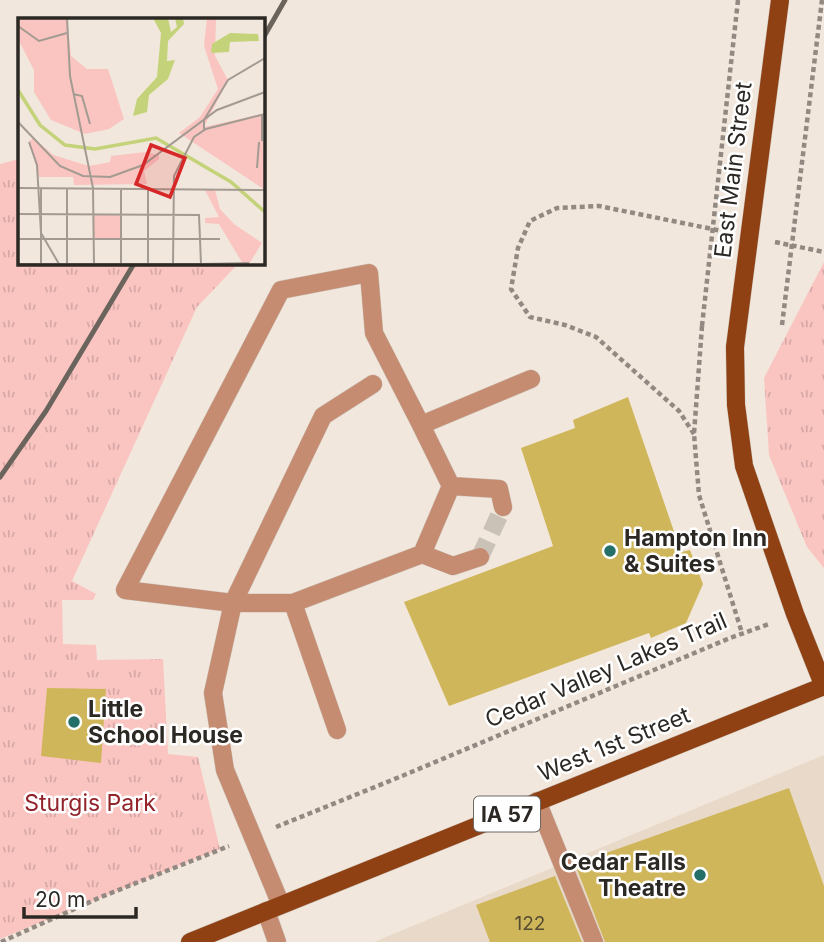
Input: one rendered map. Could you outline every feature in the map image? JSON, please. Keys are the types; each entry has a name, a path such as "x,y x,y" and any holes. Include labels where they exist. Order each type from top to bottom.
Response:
{"main road":[{"name":"East Main Street","path":"780,0 735,346 736,405 744,466 795,614 824,686"},
{"name":"West 1st Street","path":"190,942 824,686"}],"street":[{"path":"422,554 451,486 374,333 369,273 281,290 125,590 233,603 293,603 422,554 453,566 480,557"},
{"path":"421,425 531,379"},
{"path":"277,942 273,908 252,836 225,770 213,693 233,603 323,415 373,384"},
{"path":"451,486 499,489 503,507"},
{"path":"293,603 337,730"},
{"path":"537,801 594,942"}],"path":[{"path":"694,434 702,326 738,0"},
{"path":"782,325 822,0"},
{"path":"694,434 679,411 596,337 565,325 530,317 512,289 518,248 530,221 556,208 598,206 731,233"},
{"path":"771,241 824,252"},
{"name":"Cedar Valley Lakes Trail","path":"1,942 101,898 402,776 742,633 699,495 694,434"}],"shaded area":[{"name":"Cedar Falls Theatre","path":"824,755 824,942 374,942"}],"green space":[{"name":"Sturgis Park","path":"18,159 18,264 238,264 197,307 72,581 96,594 93,600 62,600 63,644 96,645 97,660 163,659 168,754 198,757 220,849 0,939 0,164"},
{"path":"824,262 824,568 807,547 769,455 764,378"}],"building":[{"name":"Hampton Inn & Suites","path":"628,397 681,552 690,550 703,584 686,623 651,638 649,633 449,706 404,602 553,546 521,448 575,428 573,420"},
{"name":"Little School House","path":"47,688 106,689 101,763 41,756"},
{"name":"Cedar Falls Theatre","path":"789,788 824,886 824,942 605,942 575,864"},
{"path":"555,876 582,942 490,942 476,905"}],"tunnel":[{"path":"480,557 503,507"}],"railway":[{"path":"264,37 285,0"},
{"path":"0,477 46,411 134,264"}],"place":[{"name":"Hampton Inn & Suites","path":"610,551"},
{"name":"Little School House","path":"74,722"},
{"name":"Cedar Falls Theatre","path":"700,875"}]}
